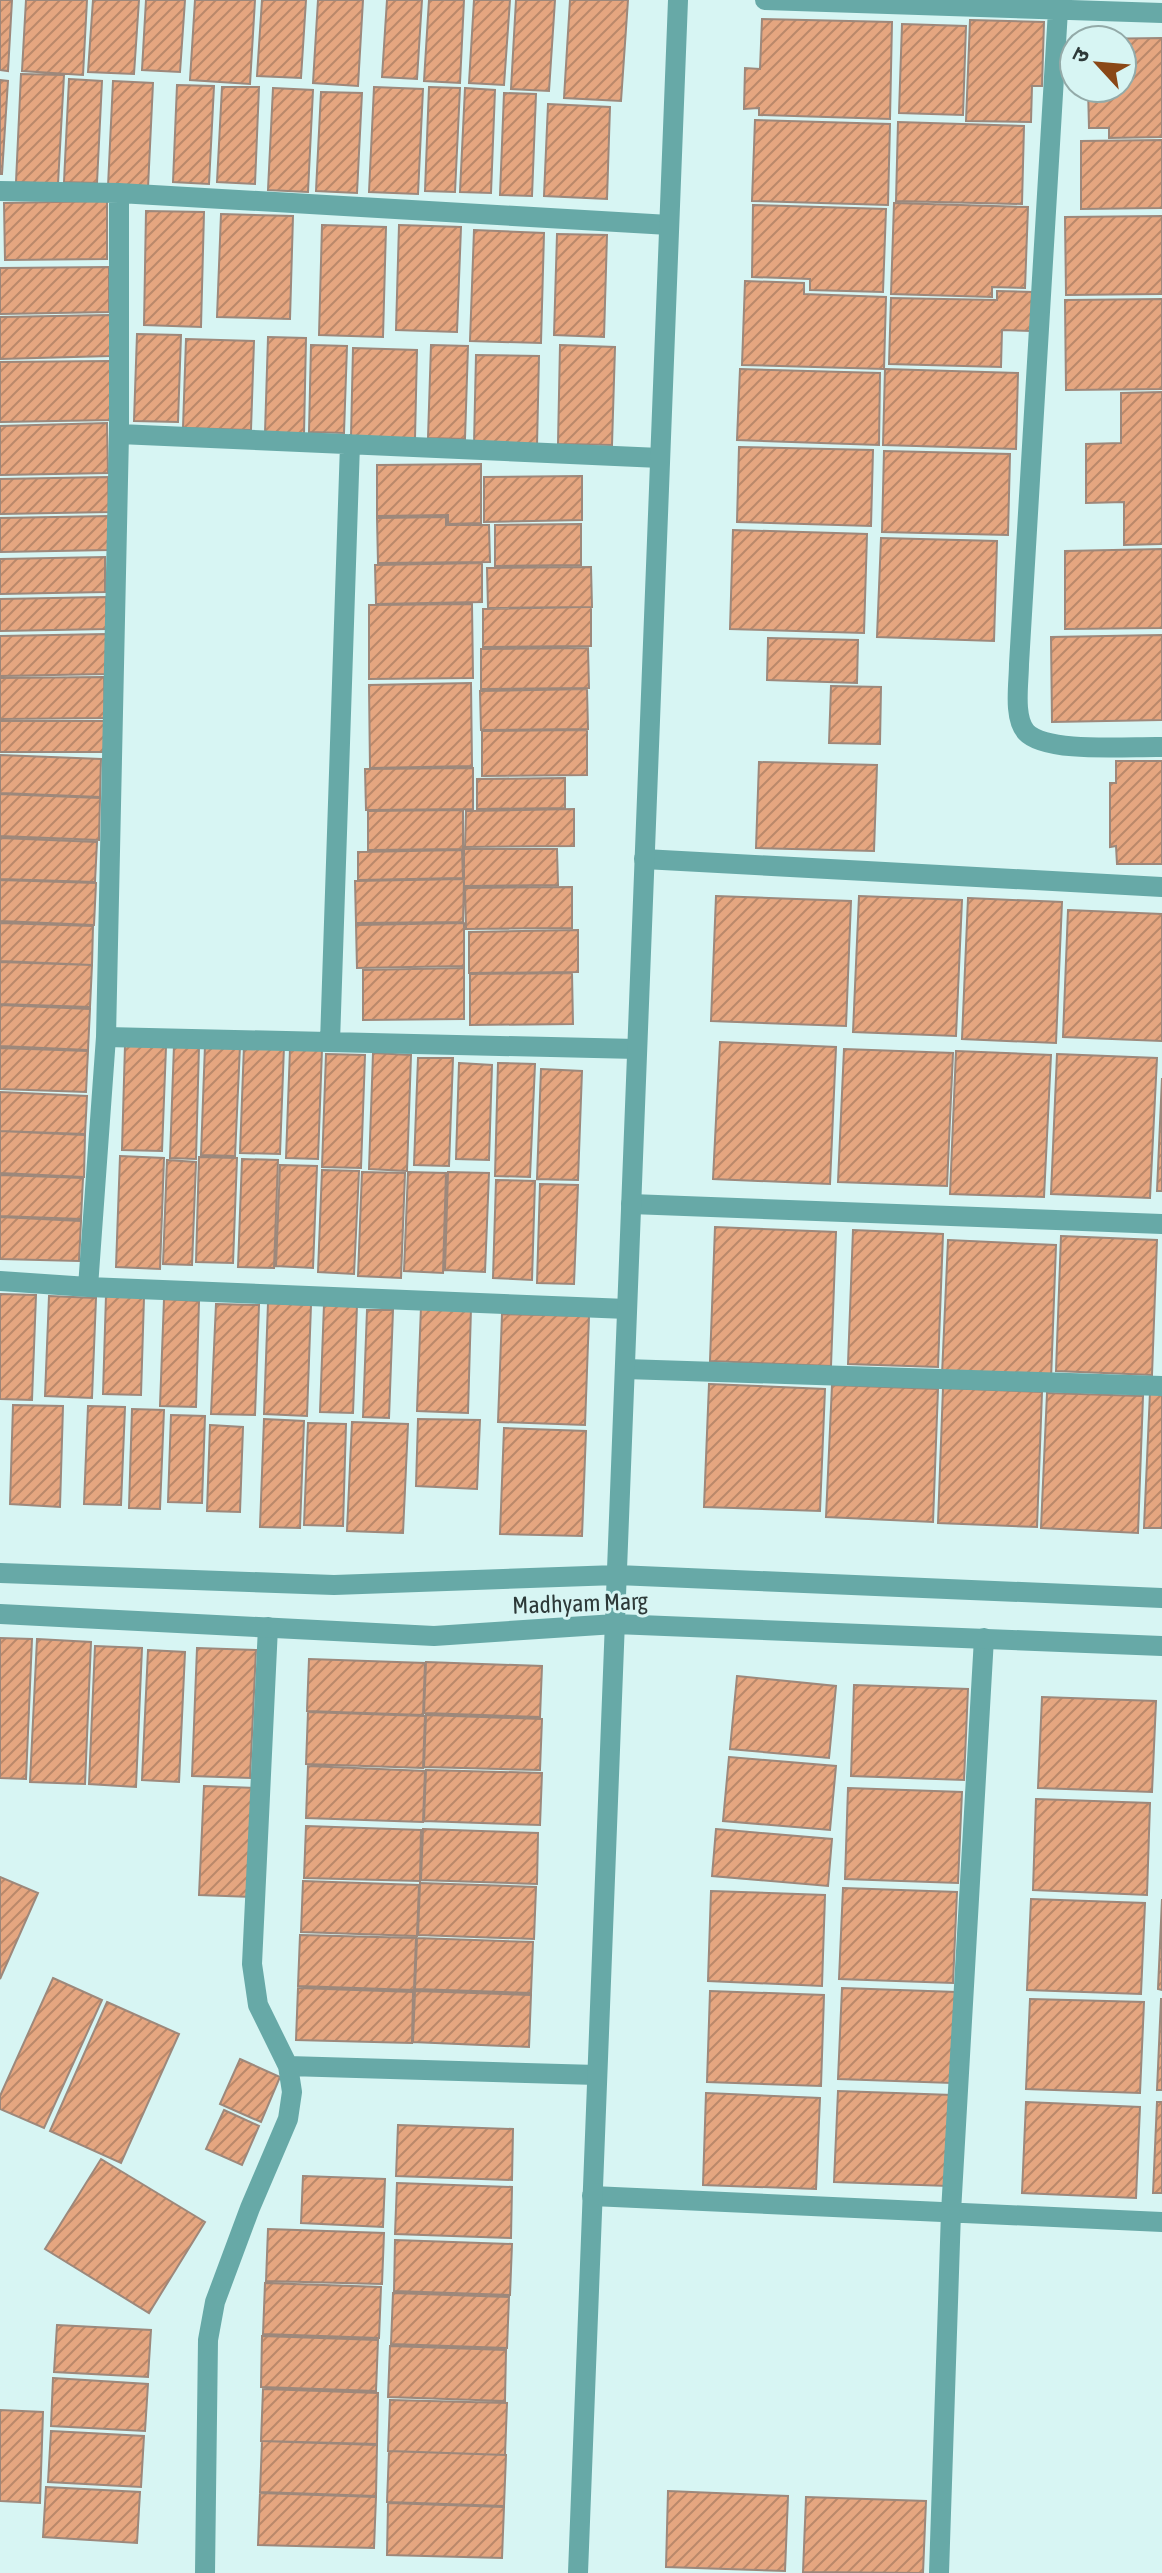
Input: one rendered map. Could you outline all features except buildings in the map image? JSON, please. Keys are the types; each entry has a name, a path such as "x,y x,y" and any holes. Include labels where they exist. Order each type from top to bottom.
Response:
{"street":[{"path":"578,2573 678,0"},
{"path":"765,0 1162,13"},
{"path":"1058,10 1019,664 1019,716 1026,732 1045,742 1075,746 1162,747"},
{"path":"0,191 119,193 669,225"},
{"path":"88,1287 106,1037 119,434 119,193"},
{"path":"119,434 660,458"},
{"path":"330,1042 350,444"},
{"path":"644,859 1162,887"},
{"path":"106,1037 637,1049"},
{"path":"631,1204 1162,1224"},
{"path":"0,1281 627,1309"},
{"path":"625,1369 1162,1386"},
{"name":"Madhyam Marg","path":"0,1573 334,1585 617,1575 1162,1598"},
{"name":"Madhyam Marg","path":"0,1614 434,1636 615,1624 1162,1646"},
{"path":"205,2573 208,2340 215,2302 226,2269 288,2119 292,2092 288,2066 258,2005 252,1964 268,1627"},
{"path":"939,2573 951,2212 984,1638"},
{"path":"288,2066 597,2075"},
{"path":"592,2196 1162,2222"}]}
